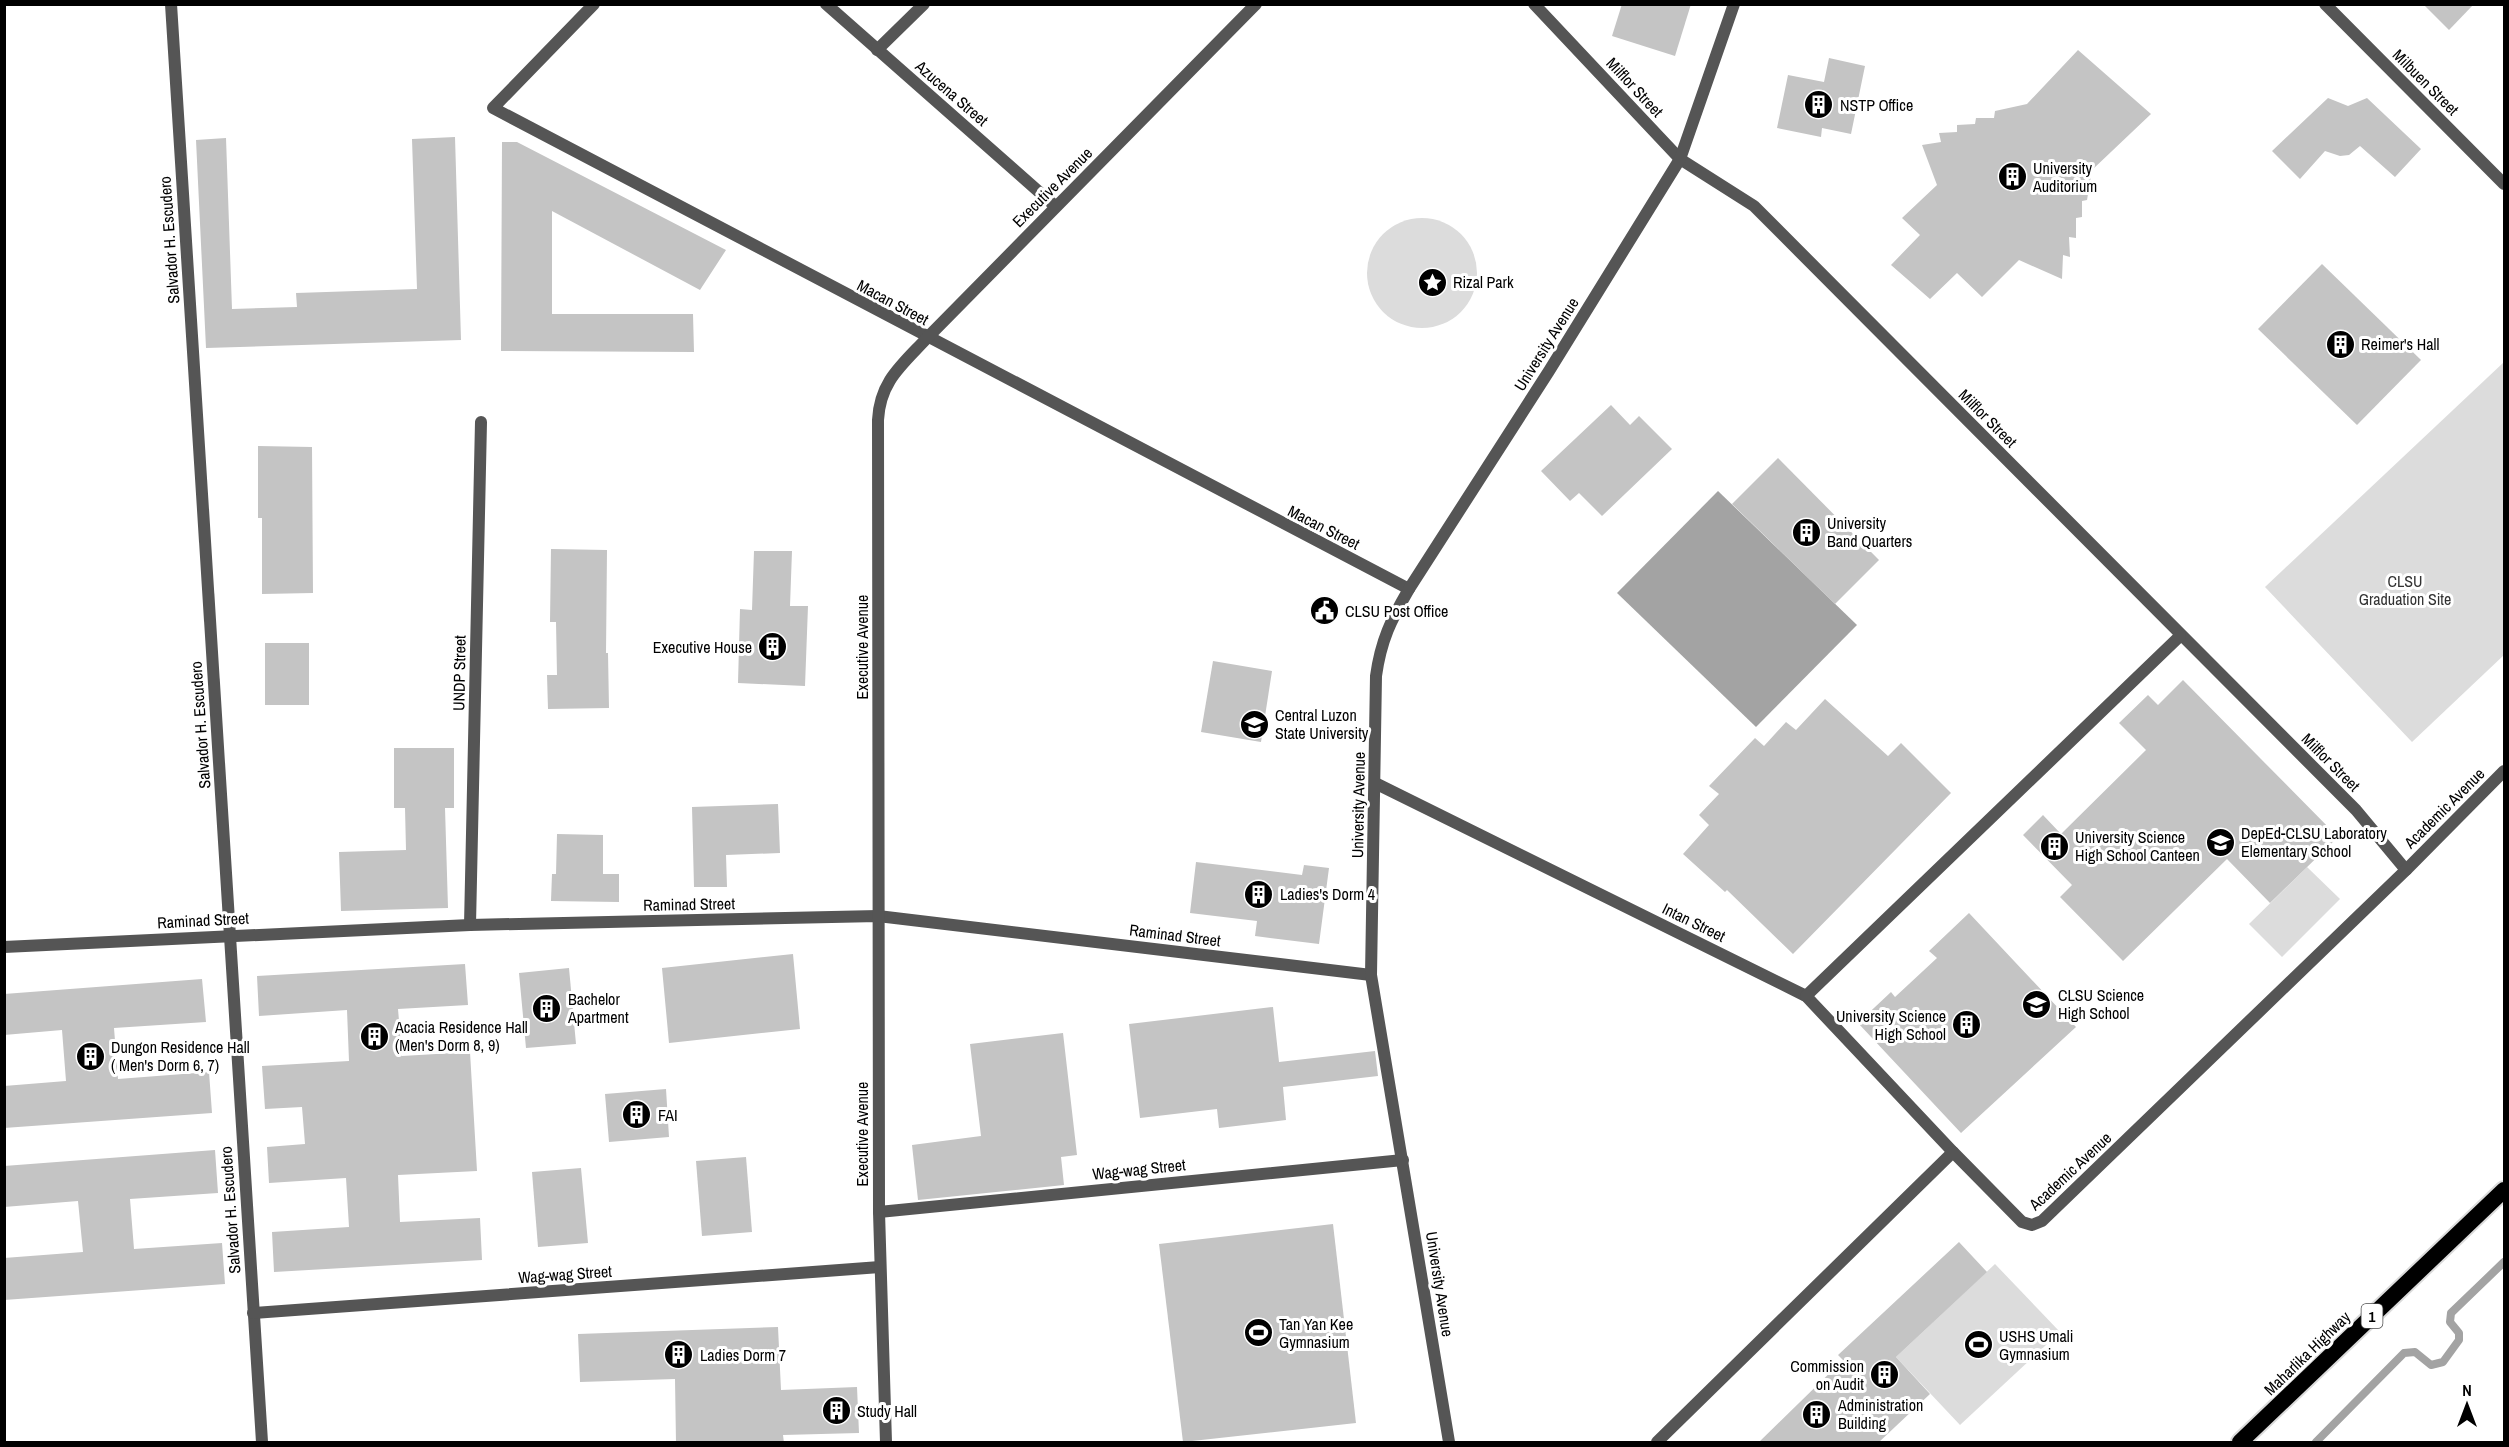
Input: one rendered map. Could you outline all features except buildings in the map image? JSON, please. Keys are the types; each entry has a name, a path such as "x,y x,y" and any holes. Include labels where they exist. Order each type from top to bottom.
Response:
{"highway":[{"name":"Maharlika Highway","path":"2240,1443 2505,1190"}],"street":[{"name":"Salvador H. Escudero","path":"171,4 262,1443"},
{"name":"Macan Street","path":"594,4 493,108 927,338 1409,589"},
{"name":"Azucena Street","path":"826,4 1055,206"},
{"path":"877,50 924,4"},
{"name":"Executive Avenue","path":"886,1443 879,1212 879,405 888,381 927,338 1256,4"},
{"name":"Milflor Street","path":"1534,4 1680,159 1754,206 2180,636 2356,810 2406,870"},
{"name":"University Avenue","path":"1449,1443 1371,975 1376,676 1379,653 1390,621 1409,589 1549,371 1680,159 1734,4"},
{"name":"Milbuen Street","path":"2325,4 2505,184"},
{"name":"UNDP Street","path":"470,925 481,422"},
{"path":"1806,996 2180,636"},
{"name":"Academic Avenue","path":"1953,1152 2022,1222 2038,1224 2406,870 2505,771"},
{"name":"Intan Street","path":"1375,783 1806,996 1953,1152"},
{"name":"Raminad Street","path":"4,947 470,925 878,916 1371,975"},
{"path":"1656,1443 1953,1152"},
{"name":"Wag-wag Street","path":"879,1212 1403,1160"},
{"name":"Wag-wag Street","path":"253,1313 880,1267"}],"green space":[{"path":"1422,218 1443,222 1461,234 1473,252 1477,273 1473,294 1461,312 1443,324 1422,328 1401,324 1383,312 1371,294 1367,273 1371,252 1383,234 1401,222"},
{"name":"CLSU Graduation Site","path":"2504,362 2504,655 2412,742 2265,587"},
{"path":"2307,867 2340,899 2282,957 2249,924"},
{"name":"USHS Umali Gymnasium","path":"1995,1264 2060,1332 1960,1425 1896,1357"}],"shaded area":[{"path":"1718,491 1857,625 1756,727 1617,593"}],"waterway":[{"path":"2316,1442 2404,1353 2415,1352 2431,1365 2443,1362 2459,1340 2459,1333 2450,1322 2451,1313 2504,1262"}],"place":[{"name":"NSTP Office","path":"1819,105"},
{"name":"University Auditorium","path":"2012,177"},
{"name":"Rizal Park","path":"1432,282"},
{"name":"Reimer's Hall","path":"2340,344"},
{"name":"University Band Quarters","path":"1806,532"},
{"name":"CLSU Post Office","path":"1324,611"},
{"name":"Executive House","path":"773,647"},
{"name":"Central Luzon State University","path":"1254,724"},
{"name":"DepEd-CLSU Laboratory Elementary School","path":"2220,842"},
{"name":"University Science High School Canteen","path":"2054,846"},
{"name":"Ladies's Dorm 4","path":"1259,894"},
{"name":"CLSU Science High School","path":"2037,1004"},
{"name":"Bachelor Apartment","path":"547,1008"},
{"name":"University Science High School","path":"1967,1025"},
{"name":"Acacia Residence Hall (Men's Dorm 8, 9)","path":"374,1036"},
{"name":"Dungon Residence Hall ( Men's Dorm 6, 7)","path":"90,1056"},
{"name":"FAI","path":"637,1115"},
{"name":"Tan Yan Kee Gymnasium","path":"1258,1333"},
{"name":"USHS Umali Gymnasium","path":"1978,1345"},
{"name":"Ladies Dorm 7","path":"679,1355"},
{"name":"Commission on Audit","path":"1885,1375"},
{"name":"Study Hall","path":"836,1411"},
{"name":"Administration Building","path":"1817,1414"}]}
